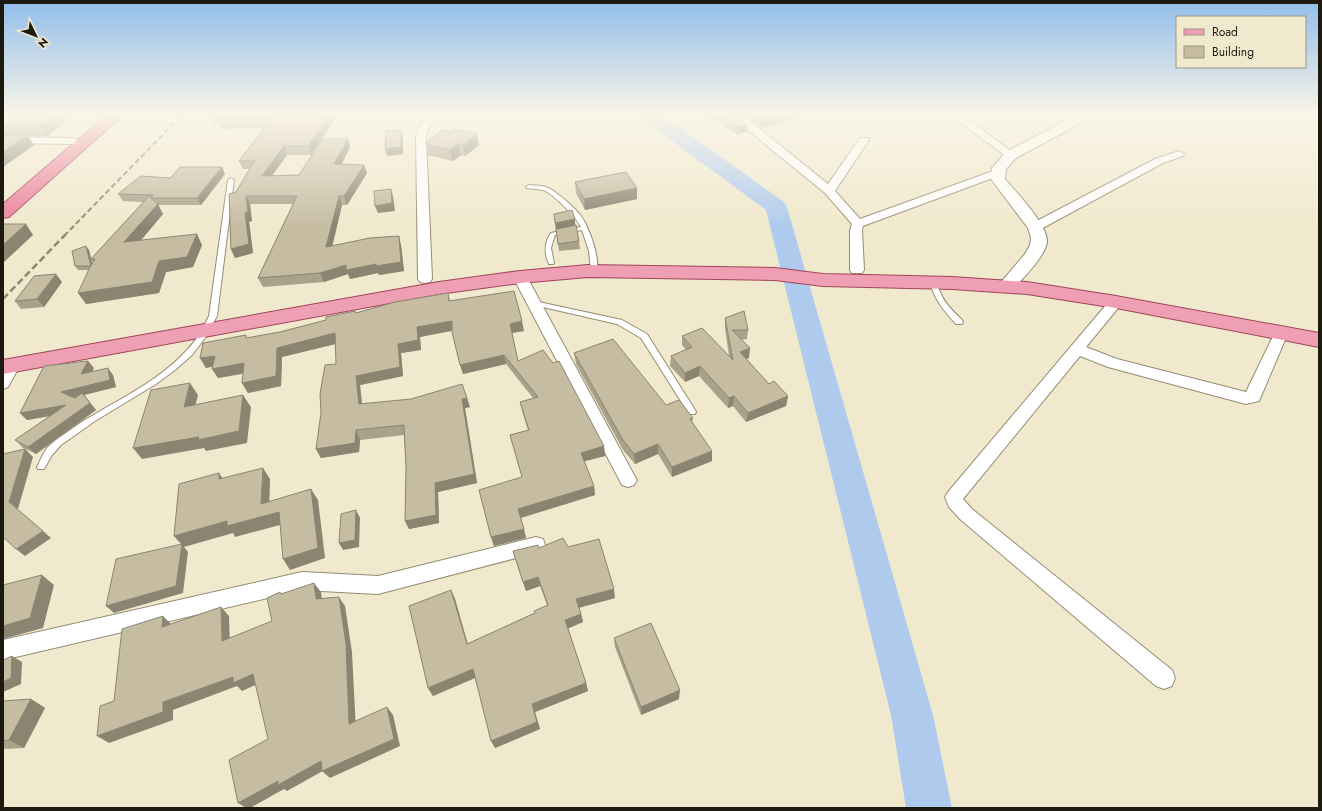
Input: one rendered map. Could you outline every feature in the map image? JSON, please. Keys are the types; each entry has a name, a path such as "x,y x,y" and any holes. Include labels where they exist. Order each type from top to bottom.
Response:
{"highway":[{"path":"3,200 61,152"},
{"path":"3,213 73,152"}],"main road":[{"path":"6,362 210,323 425,279 551,263 594,266 774,268 823,275 933,282 1064,281 1319,326"},
{"path":"210,323 594,266"},
{"path":"823,275 857,270 952,272 1011,281 1064,293 1319,340"}],"street":[{"path":"421,152 425,279"},
{"path":"782,152 830,191 858,224"},
{"path":"830,191 856,152"},
{"path":"1007,152 1011,155"},
{"path":"1011,281 1038,245 1038,234 1035,227 998,179 997,173 999,168 1011,155 1017,152"},
{"path":"1035,227 1159,161 1179,154"},
{"path":"858,224 997,173"},
{"path":"857,270 856,230 858,224"},
{"path":"520,277 628,480"},
{"path":"1116,302 954,497 955,502 966,514 1164,678"},
{"path":"1076,349 1113,363 1246,398 1253,397 1281,333"},
{"path":"3,383 6,362"},
{"path":"3,650 302,581 378,585 536,545"}],"lane":[{"path":"41,467 50,450 93,417 168,372 191,351 210,323 231,180"},
{"path":"529,187 546,189 567,205 579,217 585,228 594,266"},
{"path":"551,263 547,250 549,240 553,234 585,228"},
{"path":"933,282 935,293 939,300 959,322"},
{"path":"534,303 619,322 644,336 692,412"}],"building":[{"path":"246,152 280,152 262,176 299,175 314,152 341,152 334,164 364,165 344,196 339,196 326,247 370,238 399,236 401,262 376,266 376,264 346,270 346,265 320,273 258,278 297,196 246,196 248,212 245,213 249,244 231,249 229,194 236,192 255,160 239,161"},
{"path":"180,167 222,167 197,198 151,198 153,195 118,194 141,176 170,178"},
{"path":"626,172 637,188 584,199 575,182"},
{"path":"391,189 392,203 375,206 374,191"},
{"path":"149,196 158,204 124,242 197,234 187,257 159,261 152,282 78,293 95,259 91,259"},
{"path":"572,210 575,219 555,223 554,214"},
{"path":"3,224 26,224 3,245"},
{"path":"576,225 579,241 558,244 556,229"},
{"path":"86,246 91,266 75,266 72,251"},
{"path":"56,274 37,299 15,301 34,276"},
{"path":"514,291 522,321 510,324 518,361 543,350 553,363 559,361 604,446 581,453 594,486 518,509 524,529 491,537 479,490 522,477 510,435 529,430 520,402 538,397 504,355 460,365 452,332 452,321 417,327 418,340 398,344 400,367 356,376 359,404 411,399 462,384 467,398 462,399 474,474 435,483 436,515 405,521 406,467 404,425 356,430 355,443 316,449 321,413 320,394 325,365 336,364 335,333 277,348 276,376 242,383 244,363 212,369 215,356 200,358 203,343 246,335 246,338 280,332 326,320 326,317 355,311 356,313 395,302 448,293 449,301"},
{"path":"744,311 748,330 732,330 750,348 740,352 769,384 774,381 788,396 748,413 734,396 729,398 700,366 685,373 671,356 692,347 682,336 702,328 733,360 725,318"},
{"path":"613,339 666,405 679,400 693,418 690,419 712,451 672,467 658,444 634,454 623,440 574,353"},
{"path":"88,361 81,374 108,368 110,380 61,392 75,398 82,393 90,403 28,447 15,440 66,405 20,413 44,366"},
{"path":"190,383 184,407 243,395 239,431 198,440 199,437 133,448 151,390"},
{"path":"25,449 9,502 43,531 16,549 3,537 3,454"},
{"path":"263,468 261,504 311,489 318,548 283,559 279,512 227,526 227,521 174,536 179,484 219,473 219,479"},
{"path":"356,510 355,540 339,543 341,514"},
{"path":"563,538 568,547 599,539 614,589 576,599 581,614 565,620 586,683 532,704 537,722 491,741 473,669 428,688 409,606 451,590 467,644 535,613 534,611 548,605 538,577 523,582 513,551 538,545 539,548"},
{"path":"182,544 176,586 106,606 116,559"},
{"path":"42,575 30,618 3,626 3,585"},
{"path":"314,583 316,599 339,597 346,644 349,724 387,707 394,739 322,771 321,761 278,785 278,781 238,803 229,760 268,739 253,674 233,683 233,677 163,702 163,712 97,736 100,706 114,701 122,629 163,616 162,627 221,607 222,641 272,621 267,598 280,592 281,594"},
{"path":"651,623 680,690 641,707 614,638"},
{"path":"12,656 11,678 3,682 3,660"},
{"path":"31,699 9,740 3,741 3,701"}],"waterway":[{"path":"700,152 776,207 912,715 929,808"}],"railway":[{"path":"64,236 146,152"},
{"path":"3,299 65,235"}]}
